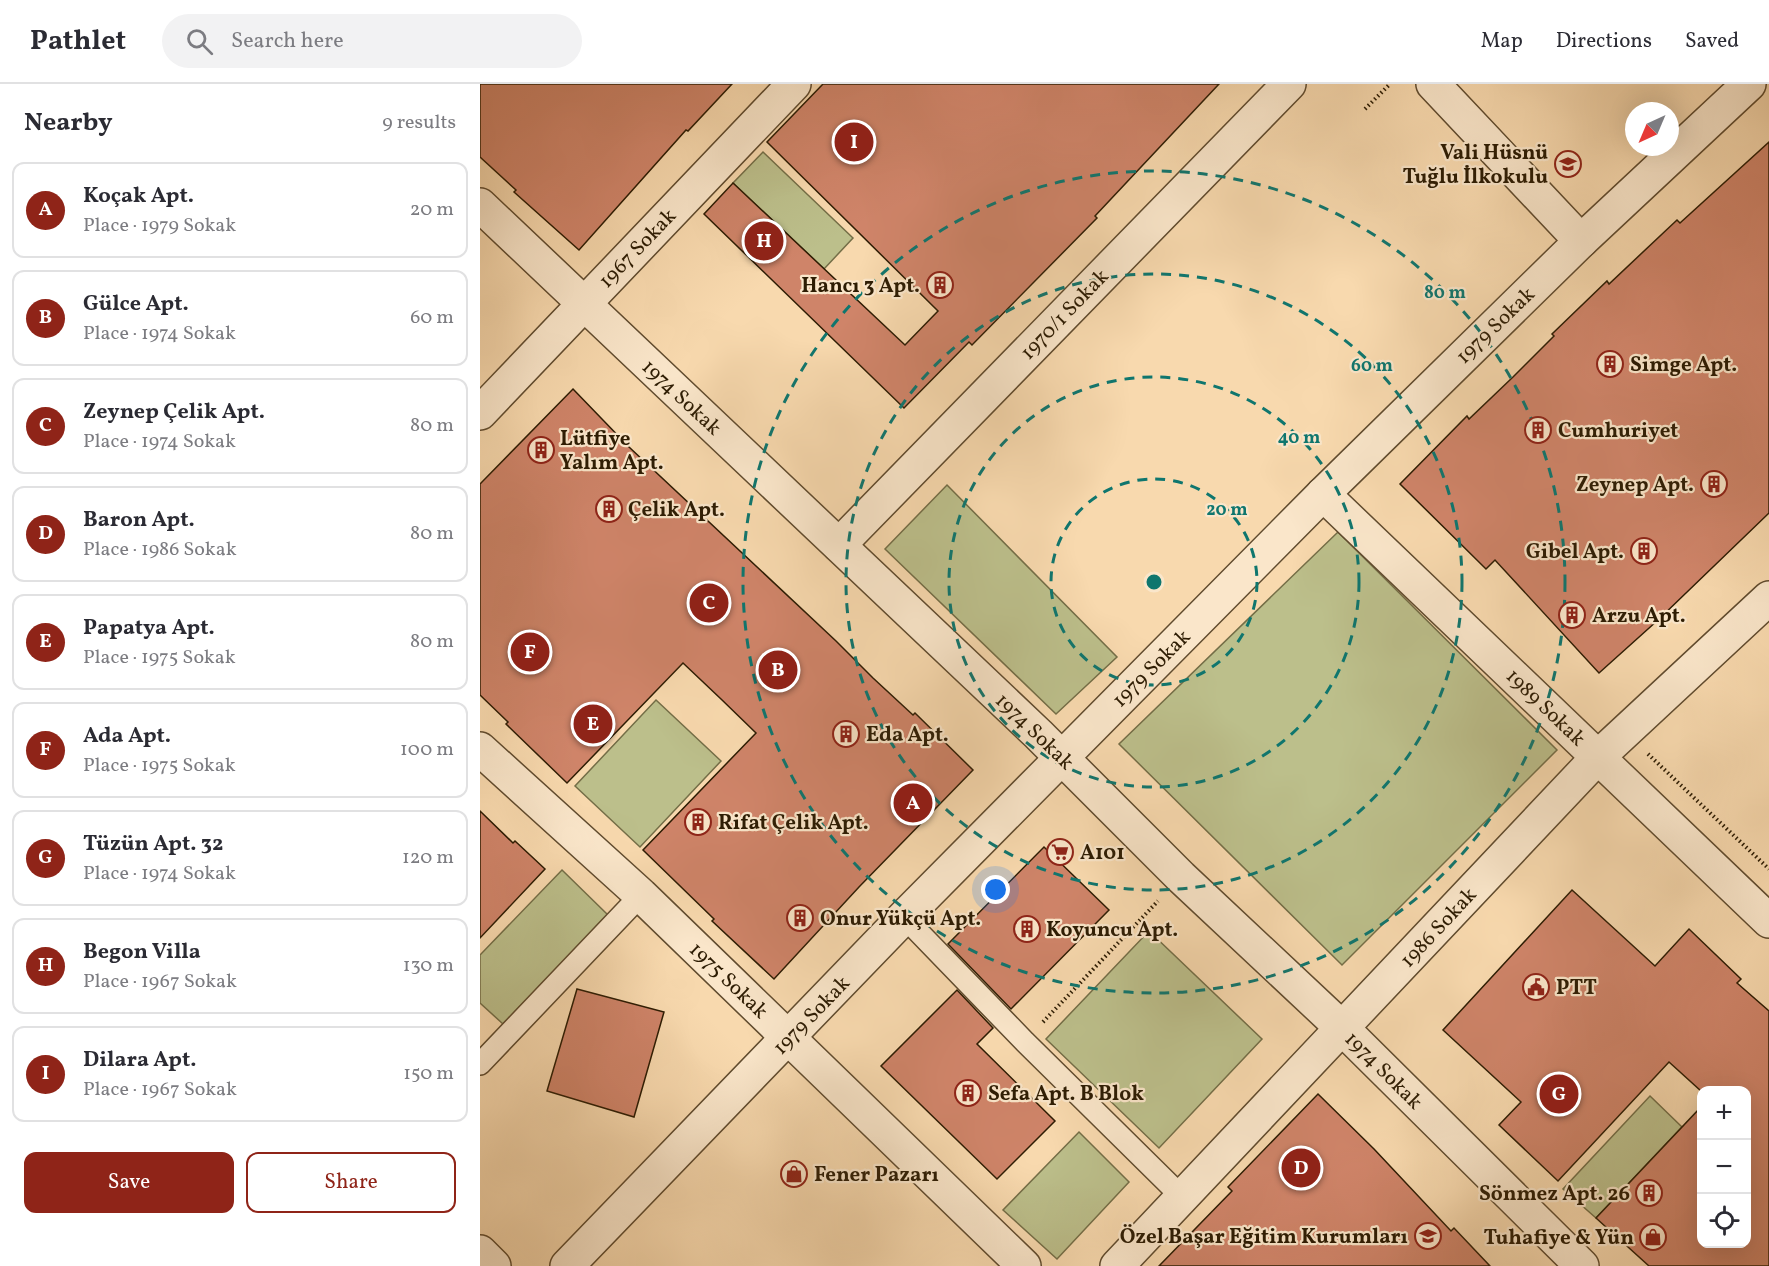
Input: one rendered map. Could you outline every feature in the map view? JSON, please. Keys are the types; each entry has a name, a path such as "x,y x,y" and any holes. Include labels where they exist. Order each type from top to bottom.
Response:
{"street":[{"name":"1967 Sokak","path":"480,412 794,84"},
{"name":"1970/1 Sokak","path":"839,544 1290,84"},
{"path":"1433,84 1581,241"},
{"name":"1979 Sokak","path":"567,1266 904,917 1323,494 1581,241 1749,84"},
{"name":"1974 Sokak","path":"480,205 1062,756 1181,877 1342,1028 1582,1266"},
{"name":"1989 Sokak","path":"1323,494 1769,921"},
{"name":"1986 Sokak","path":"1117,1266 1598,757 1769,598"},
{"name":"1975 Sokak","path":"480,749 641,895 1024,1266"},
{"path":"480,1252 494,1266"}],"lane":[{"path":"480,1064 641,895"},
{"path":"904,917 1024,1042 1182,1197"}],"path":[{"path":"1365,109 1390,84"},
{"path":"1625,731 1769,869"},
{"path":"1024,1042 1181,877"}],"green space":[{"path":"763,152 853,238 824,269 733,183"},
{"path":"947,485 1117,657 1056,714 885,549"},
{"path":"1338,532 1557,750 1342,965 1119,744"},
{"path":"656,700 721,761 640,847 575,786"},
{"path":"562,870 608,915 503,1024 480,1003 480,955"},
{"path":"1149,931 1262,1039 1159,1148 1046,1039"},
{"path":"1650,1096 1682,1127 1596,1218 1563,1189"},
{"path":"1079,1132 1129,1182 1057,1259 1003,1210"}],"building":[{"path":"480,84 732,84 688,131 686,130 579,250 514,192 516,190 480,157"},
{"path":"823,84 1219,84 1095,216 1097,218 972,345 969,342 904,408 704,214 733,183 905,345 938,311 767,142"},
{"path":"1769,142 1769,513 1658,620 1599,673 1495,560 1486,569 1400,484 1467,416 1469,419 1513,377 1554,336 1552,334 1607,281 1609,284 1677,220 1680,223"},
{"path":"573,389 629,447 873,678 913,715 915,713 973,770 859,887 774,979 712,921 714,919 643,850 756,733 721,699 683,663 567,783 506,724 508,722 480,695 480,484"},
{"path":"480,811 513,843 515,841 545,869 480,938"},
{"name":"Koyuncu Apt.","path":"1044,847 1109,910 1011,1009 948,944"},
{"path":"1572,890 1655,966 1689,929 1741,979 1737,983 1769,1011 1769,1266 1649,1266 1596,1218 1697,1111 1697,1248 1751,1248 1751,1086 1697,1087 1669,1062 1558,1181 1499,1125 1521,1102 1443,1030"},
{"path":"577,989 664,1012 634,1117 547,1091"},
{"name":"Sefa Apt. B Blok","path":"957,990 993,1028 977,1044 1055,1121 997,1179 881,1066"},
{"path":"1318,1094 1374,1149 1451,1231 1454,1228 1490,1266 1159,1266 1232,1191 1228,1187"}],"place":[{"name":"Dilara Apt.","path":"854,142"},
{"name":"Vali Hüsnü Tuğlu İlkokulu","path":"1568,164"},
{"name":"Begon Villa","path":"764,241"},
{"name":"Hancı 3 Apt.","path":"940,285"},
{"name":"Simge Apt.","path":"1610,364"},
{"name":"Cumhuriyet","path":"1538,430"},
{"name":"Lütfiye Yalım Apt.","path":"541,450"},
{"name":"Zeynep Apt.","path":"1714,484"},
{"name":"Çelik Apt.","path":"609,509"},
{"name":"Gibel Apt.","path":"1644,551"},
{"name":"Zeynep Çelik Apt.","path":"709,603"},
{"name":"Arzu Apt.","path":"1572,615"},
{"name":"Ada Apt.","path":"530,652"},
{"name":"Gülce Apt.","path":"778,670"},
{"name":"Papatya Apt.","path":"593,724"},
{"name":"Eda Apt.","path":"846,734"},
{"name":"Koçak Apt.","path":"913,803"},
{"name":"Rifat Çelik Apt.","path":"698,822"},
{"name":"A101","path":"1060,852"},
{"name":"Onur Yükçü Apt.","path":"800,918"},
{"name":"Koyuncu Apt.","path":"1027,929"},
{"name":"PTT","path":"1536,987"},
{"name":"Sefa Apt. B Blok","path":"968,1093"},
{"name":"Tüzün Apt. 32","path":"1559,1094"},
{"name":"Baron Apt.","path":"1301,1168"},
{"name":"Fener Pazarı","path":"794,1174"},
{"name":"Sönmez Apt. 26","path":"1649,1193"},
{"name":"Özel Başar Eğitim Kurumları","path":"1428,1236"},
{"name":"Tuhafiye & Yün","path":"1653,1237"}]}
